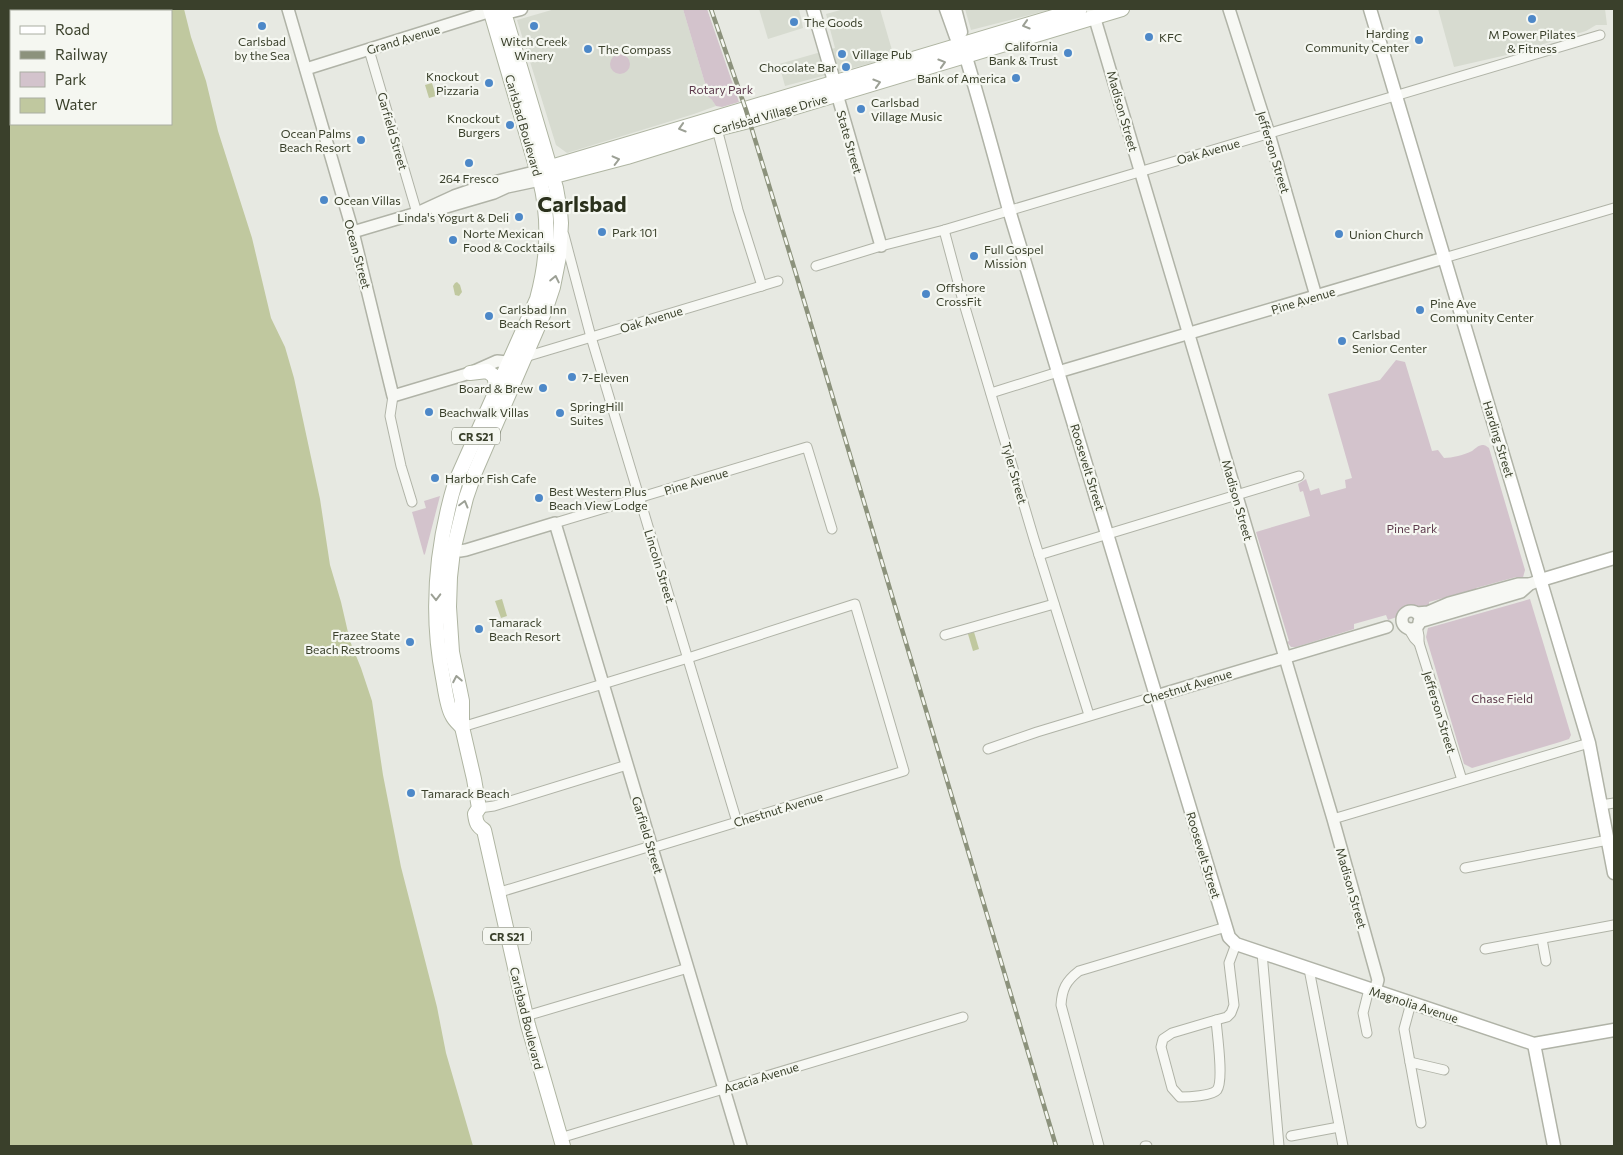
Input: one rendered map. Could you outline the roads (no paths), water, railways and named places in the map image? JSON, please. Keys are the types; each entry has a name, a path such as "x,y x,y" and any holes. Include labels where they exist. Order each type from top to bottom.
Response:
{"main road":[{"name":"Grand Avenue","path":"498,9 513,11 521,9"},
{"name":"Carlsbad Boulevard","path":"498,9 545,174 558,204 561,223 559,257 553,287 546,308 470,485 447,550 435,594 438,641 451,715 462,727 479,808 486,812 488,823 484,830 526,1016 562,1142"},
{"name":"State Street","path":"813,9 835,89"},
{"name":"Roosevelt Street","path":"946,9 956,37 964,50 1009,210 1226,928"},
{"path":"955,9 964,50"},
{"name":"Carlsbad Village Drive","path":"964,50 1080,9"},
{"name":"Carlsbad Village Drive","path":"545,174 649,139 716,123 1094,13 1122,9"},
{"name":"Harding Street","path":"1370,9 1444,258 1535,582 1608,804 1608,840 1614,873"},
{"name":"Carlsbad Boulevard","path":"447,550 447,512 455,483 537,299 542,279 547,240 545,174"},
{"path":"525,357 525,342 531,324 531,314"},
{"path":"506,401 508,383 513,371 512,364 508,362"},
{"path":"470,373 487,371 494,376 497,388"},
{"name":"Chestnut Avenue","path":"1535,582 1614,558"},
{"path":"1226,928 1229,937 1236,944"},
{"name":"Magnolia Avenue","path":"1236,944 1534,1044 1614,1030"},
{"path":"1534,1044 1554,1146"}],"street":[{"name":"Ocean Street","path":"288,9 353,232 393,396 390,416 412,502"},
{"name":"Grand Avenue","path":"306,69 498,9"},
{"name":"Jefferson Street","path":"1229,9 1269,134 1316,296"},
{"name":"Madison Street","path":"1094,13 1333,819 1378,980 1372,990"},
{"name":"Oak Avenue","path":"816,266 881,246 944,230 1600,35"},
{"name":"Garfield Street","path":"368,50 417,213"},
{"name":"State Street","path":"835,89 881,246"},
{"path":"716,123 738,210 762,286"},
{"name":"Carlsbad Village Drive","path":"353,232 417,213 454,196 498,181 545,174"},
{"name":"Pine Avenue","path":"991,393 1614,208"},
{"name":"Lincoln Street","path":"561,223 591,337 737,822"},
{"name":"Tyler Street","path":"944,230 962,297 1039,555 1090,715"},
{"name":"Oak Avenue","path":"525,357 778,281"},
{"path":"393,396 470,373 497,361 508,362"},
{"name":"Pine Avenue","path":"447,550 466,550 807,447 832,529"},
{"path":"1039,555 1299,476"},
{"name":"Garfield Street","path":"555,523 741,1146"},
{"name":"Chestnut Avenue","path":"988,749 1090,715 1387,627 1392,622 1411,622 1453,613 1521,592 1535,582"},
{"name":"Chestnut Avenue","path":"498,893 904,771 855,604 688,658"},
{"path":"945,636 1054,604"},
{"name":"Jefferson Street","path":"1411,622 1419,636 1419,643 1462,780"},
{"path":"462,727 688,658"},
{"path":"1333,819 1589,743"},
{"path":"479,808 494,806 627,765"},
{"path":"1465,868 1608,840"},
{"path":"1485,949 1614,925"},
{"path":"1099,1146 1061,1005 1062,991 1073,975 1079,971 1226,928"},
{"path":"1542,939 1546,961"},
{"path":"1216,1020 1219,1087 1210,1094 1176,1095 1172,1088 1161,1047 1164,1039 1172,1033 1216,1020 1227,1017 1231,1013 1234,1005 1229,963 1236,944"},
{"path":"1262,953 1279,1146"},
{"path":"526,1016 688,968"},
{"path":"1309,969 1343,1146"},
{"path":"1367,1033 1363,1013 1372,990"},
{"path":"1411,1003 1404,1029 1421,1123"},
{"name":"Acacia Avenue","path":"562,1142 724,1088 962,1017"},
{"path":"1410,1062 1444,1070"},
{"path":"1291,1136 1339,1127"}],"water":[{"path":"9,9 184,9 206,81 218,131 252,238 271,318 285,347 294,378 320,499 330,565 350,641 372,701 383,775 401,867 437,1007 446,1053 473,1146 9,1146"},
{"path":"432,83 436,96 429,98 425,85"},
{"path":"457,282 462,292 459,296 455,295 453,286"},
{"path":"502,599 507,616 501,618 495,601"},
{"path":"974,632 979,649 973,651 968,634"}],"railway":[{"path":"711,9 746,110 796,274 1056,1146"}],"place":[{"name":"M Power Pilates & Fitness","path":"1532,19"},
{"name":"The Goods","path":"794,22"},
{"name":"Carlsbad by the Sea","path":"262,26"},
{"name":"Witch Creek Winery","path":"534,26"},
{"name":"KFC","path":"1149,37"},
{"name":"Harding Community Center","path":"1419,40"},
{"name":"The Compass","path":"588,49"},
{"name":"California Bank & Trust","path":"1068,53"},
{"name":"Village Pub","path":"842,54"},
{"name":"Chocolate Bar","path":"846,67"},
{"name":"Bank of America","path":"1016,78"},
{"name":"Knockout Pizzaria","path":"489,83"},
{"name":"Carlsbad Village Music","path":"861,109"},
{"name":"Knockout Burgers","path":"510,125"},
{"name":"Ocean Palms Beach Resort","path":"361,140"},
{"name":"264 Fresco","path":"469,163"},
{"name":"Ocean Villas","path":"324,200"},
{"name":"Linda's Yogurt & Deli","path":"519,217"},
{"name":"Park 101","path":"602,232"},
{"name":"Union Church","path":"1339,234"},
{"name":"Norte Mexican Food & Cocktails","path":"453,240"},
{"name":"Full Gospel Mission","path":"974,256"},
{"name":"Offshore CrossFit","path":"926,294"},
{"name":"Pine Ave Community Center","path":"1420,310"},
{"name":"Carlsbad Inn Beach Resort","path":"489,316"},
{"name":"Carlsbad Senior Center","path":"1342,341"},
{"name":"7-Eleven","path":"572,377"},
{"name":"Board & Brew","path":"543,388"},
{"name":"Beachwalk Villas","path":"429,412"},
{"name":"SpringHill Suites","path":"560,413"},
{"name":"Harbor Fish Cafe","path":"435,478"},
{"name":"Best Western Plus Beach View Lodge","path":"539,498"},
{"name":"Tamarack Beach Resort","path":"479,629"},
{"name":"Frazee State Beach Restrooms","path":"410,642"},
{"name":"Tamarack Beach","path":"411,793"}],"district":[{"name":"Carlsbad","path":"582,203"}],"park label":[{"name":"Rotary Park","path":"721,89"},
{"name":"Pine Park","path":"1412,528"},
{"name":"Chase Field","path":"1502,698"}]}
